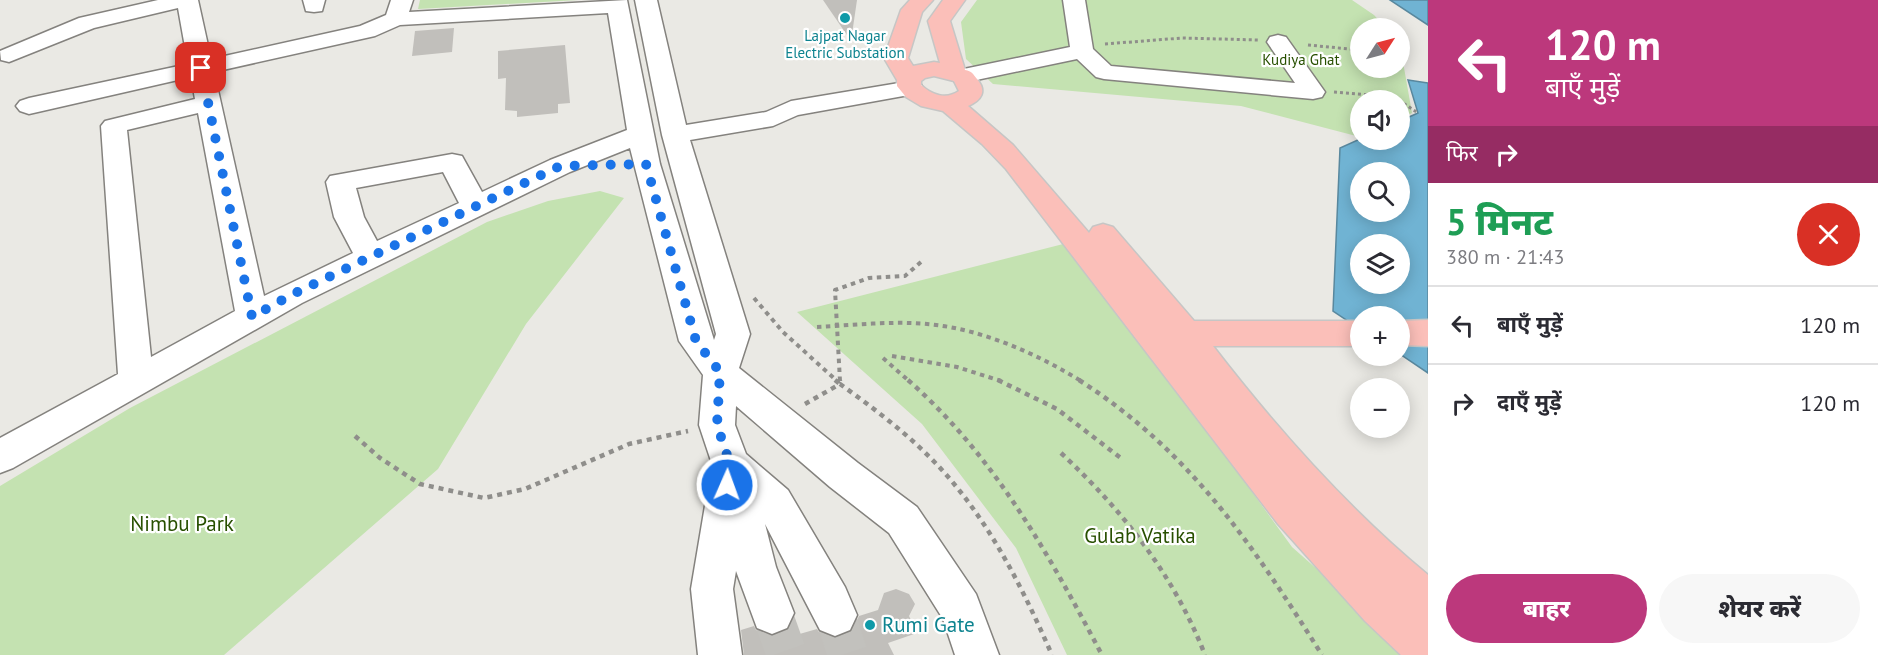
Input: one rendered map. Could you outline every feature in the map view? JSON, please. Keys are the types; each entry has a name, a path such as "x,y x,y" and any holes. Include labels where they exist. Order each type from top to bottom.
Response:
{"main road":[{"path":"922,0 912,10 896,58 919,96 928,100 959,86"},
{"path":"954,0 939,21 959,86 1004,151 1376,558 1428,603"},
{"path":"910,84 917,72 925,69 959,86"},
{"path":"1171,336 1230,333 1350,333"},
{"path":"1410,333 1428,333"},
{"path":"1171,336 1226,430 1292,508 1396,621 1428,650"}],"street":[{"path":"9,55 87,23 187,0 252,317"},
{"path":"646,0 674,128 733,334 720,372 717,425 730,464 755,567 772,613"},
{"path":"1074,0 1081,48 1104,72 1312,90"},
{"path":"29,106 368,31 399,10 616,3 646,164 696,341 720,372 844,475 903,520 962,609 977,655"},
{"path":"1278,42 1312,90"},
{"path":"959,86 1081,48"},
{"path":"674,128 773,118 791,109 910,84"},
{"path":"136,382 114,126 208,103"},
{"path":"0,457 252,317 370,257 560,166 641,134"},
{"path":"370,257 349,217 340,182 452,162 475,207"},
{"path":"560,166 646,164"},
{"path":"730,464 774,502 835,615"},
{"path":"720,655 712,589 730,464"}],"path":[{"path":"1081,48 1182,38 1278,42 1350,49"},
{"path":"1312,90 1394,97 1418,113"},
{"path":"840,384 835,291 854,280 879,275 905,276 922,261"},
{"path":"754,299 783,332 840,384 920,448 954,483 998,543 1052,655"},
{"path":"817,327 885,323 937,325 996,341 1047,361 1107,396 1163,441 1225,512 1270,572 1322,655"},
{"path":"892,356 939,362 978,372 1016,387 1057,408 1122,459"},
{"path":"883,357 960,430 1015,503 1065,585 1102,655"},
{"path":"355,436 380,459 420,484 484,498 525,489 629,444 717,425"},
{"path":"1061,453 1092,481 1124,517 1182,603 1205,655"}],"green space":[{"path":"420,0 578,0 418,9"},
{"name":"Kudiya Ghat","path":"977,0 1352,0 1377,18 1350,18 1350,78 1406,78 1408,90 1350,90 1350,134 1241,106 993,84 966,59 961,22"},
{"name":"Nimbu Park","path":"600,191 624,198 526,324 438,469 224,655 0,655 0,486 130,408 487,222 548,201"},
{"name":"Gulab Vatika","path":"1071,242 1292,547 1414,655 1067,655 1016,548 922,424 797,312"}],"water":[{"path":"1390,0 1428,0 1428,25"},
{"path":"1408,80 1428,83 1428,373 1410,361 1410,306 1350,306 1350,322 1333,311 1340,148 1350,144 1350,150 1410,150 1410,117 1418,113"}],"building":[{"name":"Lajpat Nagar Electric Substation","path":"823,0 857,0 851,41"},
{"path":"454,28 452,52 412,56 415,31"},
{"path":"565,45 570,103 558,104 558,113 517,117 517,111 505,110 506,78 498,79 498,51"},
{"name":"Rumi Gate","path":"896,589 909,594 915,604 909,616 917,633 888,643 894,655 744,655 741,630 754,626 756,630 771,636 786,631 789,637 817,629 819,632 836,638 852,631 859,616 878,610 884,593"}],"tunnel":[{"path":"772,613 787,655"},
{"path":"835,615 848,655"}],"place":[{"name":"Lajpat Nagar Electric Substation","path":"845,18"},
{"name":"Rumi Gate","path":"870,625"}],"route":[{"path":"201,68 252,317 291,295 560,166 646,164 696,341 720,372 717,425 730,464 727,485"}]}
